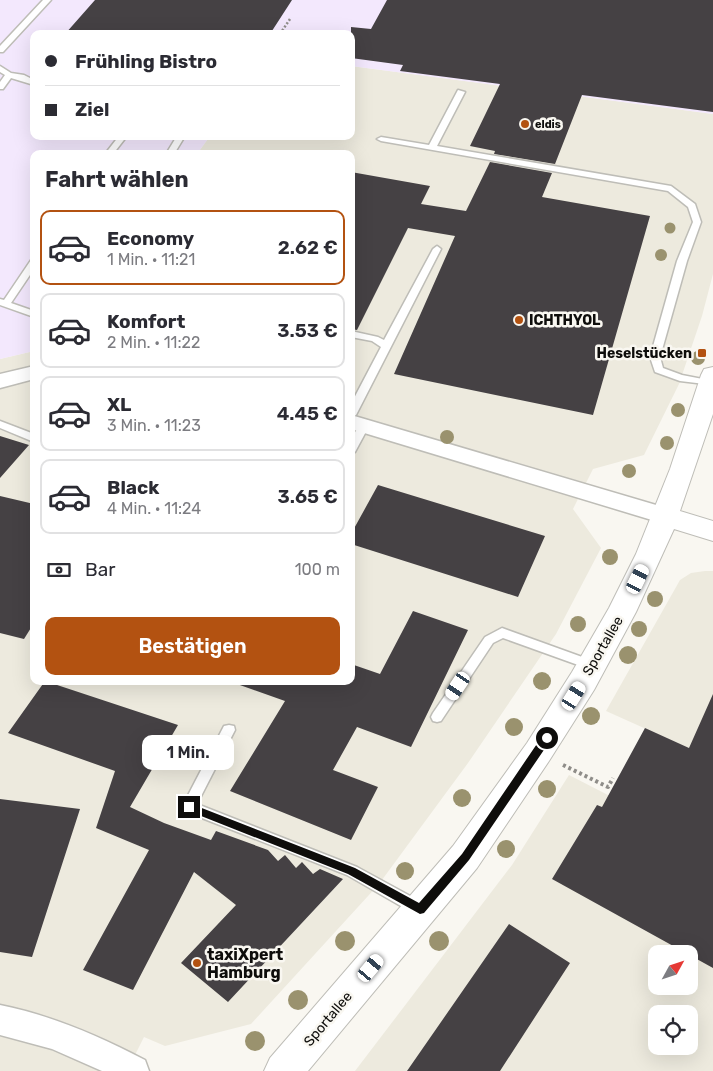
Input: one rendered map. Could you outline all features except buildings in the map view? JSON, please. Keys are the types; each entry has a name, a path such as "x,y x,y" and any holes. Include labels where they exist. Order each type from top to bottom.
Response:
{"street":[{"path":"0,381 30,373"},
{"name":"Sportallee","path":"283,1071 465,857 538,752 592,665 622,612 666,516 712,379"},
{"path":"356,421 713,531"},
{"path":"0,1020 31,1025 111,1058 134,1071"}],"lane":[{"path":"0,50 47,0"},
{"path":"0,68 9,75 30,81"},
{"path":"0,87 9,75"},
{"path":"432,147 461,92"},
{"path":"381,139 671,189 692,206 697,222 682,261 655,357 659,370 680,378 712,379"},
{"path":"112,150 120,140"},
{"path":"356,421 386,346 437,249"},
{"path":"30,267 3,303 30,313"},
{"path":"355,335 375,339 386,346"},
{"path":"0,424 30,436"},
{"path":"437,718 488,640 502,633 592,665"},
{"path":"229,730 189,807 352,871 420,910"}],"path":[{"path":"283,30 290,19"},
{"path":"538,752 608,787 613,778"}],"shaded area":[{"path":"0,0 713,0 713,114 355,67 355,30 30,30 30,140 207,140 200,150 30,150 30,352 0,359"},
{"path":"355,67 713,114 713,274 702,316 679,384 644,455 593,469 573,509 601,548 556,634 468,763 379,884 251,1024 165,1046 144,1037 127,1071 0,1071 0,359 30,352 30,685 355,685 355,150 200,150 207,140 355,140"},
{"path":"713,571 713,759 606,711 680,580 691,573"},
{"path":"569,775 713,849 713,1071 355,1071 512,865"}],"place":[{"name":"eldis","path":"525,124"},
{"name":"ICHTHYOL","path":"519,320"},
{"name":"Heselstücken","path":"702,353"},
{"name":"taxiXpert Hamburg","path":"197,963"}],"route":[{"path":"189,807 352,871 420,910 465,857 547,738"}]}
